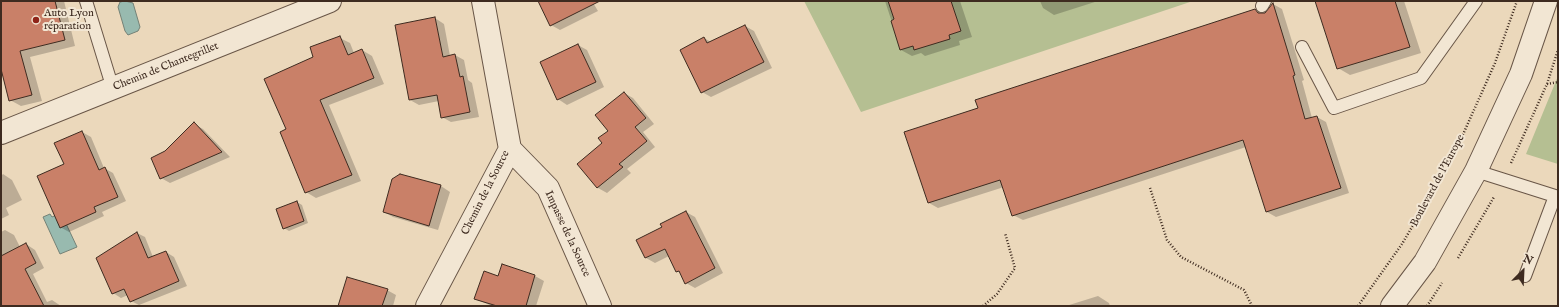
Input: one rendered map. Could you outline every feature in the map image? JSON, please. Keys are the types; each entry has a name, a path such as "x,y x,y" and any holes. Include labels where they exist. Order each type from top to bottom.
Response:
{"street":[{"name":"Chemin de Chantegrillet","path":"1,132 330,1"},
{"name":"Chemin de la Source","path":"427,306 510,149 483,1"},
{"path":"1392,306 1425,262 1476,171 1521,74 1546,1"},
{"name":"Impasse de la Source","path":"510,149 548,188 600,306"}],"lane":[{"path":"86,1 112,89"},
{"path":"1302,47 1334,108 1420,78 1476,1"},
{"path":"1476,171 1556,197 1525,276"}],"path":[{"name":"Boulevard de l'Europe","path":"1358,306 1402,244 1452,159 1496,63 1517,1"},
{"path":"1150,188 1167,240 1182,258 1244,290 1252,306"},
{"path":"983,306 997,294 1015,268 1005,233"}],"green space":[{"path":"804,1 1193,1 861,112"},
{"path":"1558,76 1558,164 1526,154"}],"water":[{"path":"125,1 133,3 140,27 138,31 128,35 125,31 118,7 120,2"},
{"path":"61,213 77,247 60,254 43,217 50,214 52,217"}],"building":[{"path":"1,1 55,1 65,40 20,51 32,95 9,101 1,69"},
{"path":"538,1 600,1 550,26"},
{"path":"888,1 951,1 961,31 949,35 950,39 914,50 913,46 900,50 891,21 894,19"},
{"path":"1315,1 1395,1 1410,47 1337,69"},
{"path":"1273,3 1295,75 1293,76 1305,119 1317,116 1341,188 1266,212 1243,140 1012,216 1000,180 928,203 904,132 978,108 975,100 1255,9 1258,13 1265,13"},
{"path":"435,17 443,57 455,54 460,77 463,76 470,112 441,118 437,95 409,100 395,25"},
{"path":"745,25 764,62 701,93 680,50 704,37 707,43"},
{"path":"340,36 348,55 362,49 374,78 320,100 352,175 305,193 280,132 286,129 264,79 313,57 310,47"},
{"path":"578,44 596,82 557,100 540,62"},
{"path":"624,92 646,118 635,127 647,141 619,164 623,167 597,188 577,164 602,143 598,138 608,131 595,115"},
{"path":"194,122 222,152 160,179 151,158 165,151"},
{"path":"82,131 99,170 105,167 118,197 94,207 96,212 60,228 37,176 64,164 54,143"},
{"path":"400,174 441,185 429,226 383,212 392,179"},
{"path":"297,201 304,221 283,229 276,209"},
{"path":"686,211 715,268 685,284 679,271 676,272 665,249 645,258 636,240 662,227 660,224"},
{"path":"137,232 148,258 166,251 179,281 130,302 124,289 112,294 96,258"},
{"path":"26,243 36,263 25,269 44,306 1,306 1,256"},
{"path":"502,264 535,275 526,306 497,306 474,299 484,271 498,276"},
{"path":"347,277 388,289 382,306 338,306"}],"place":[{"name":"Auto Lyon réparation","path":"36,20"}]}
